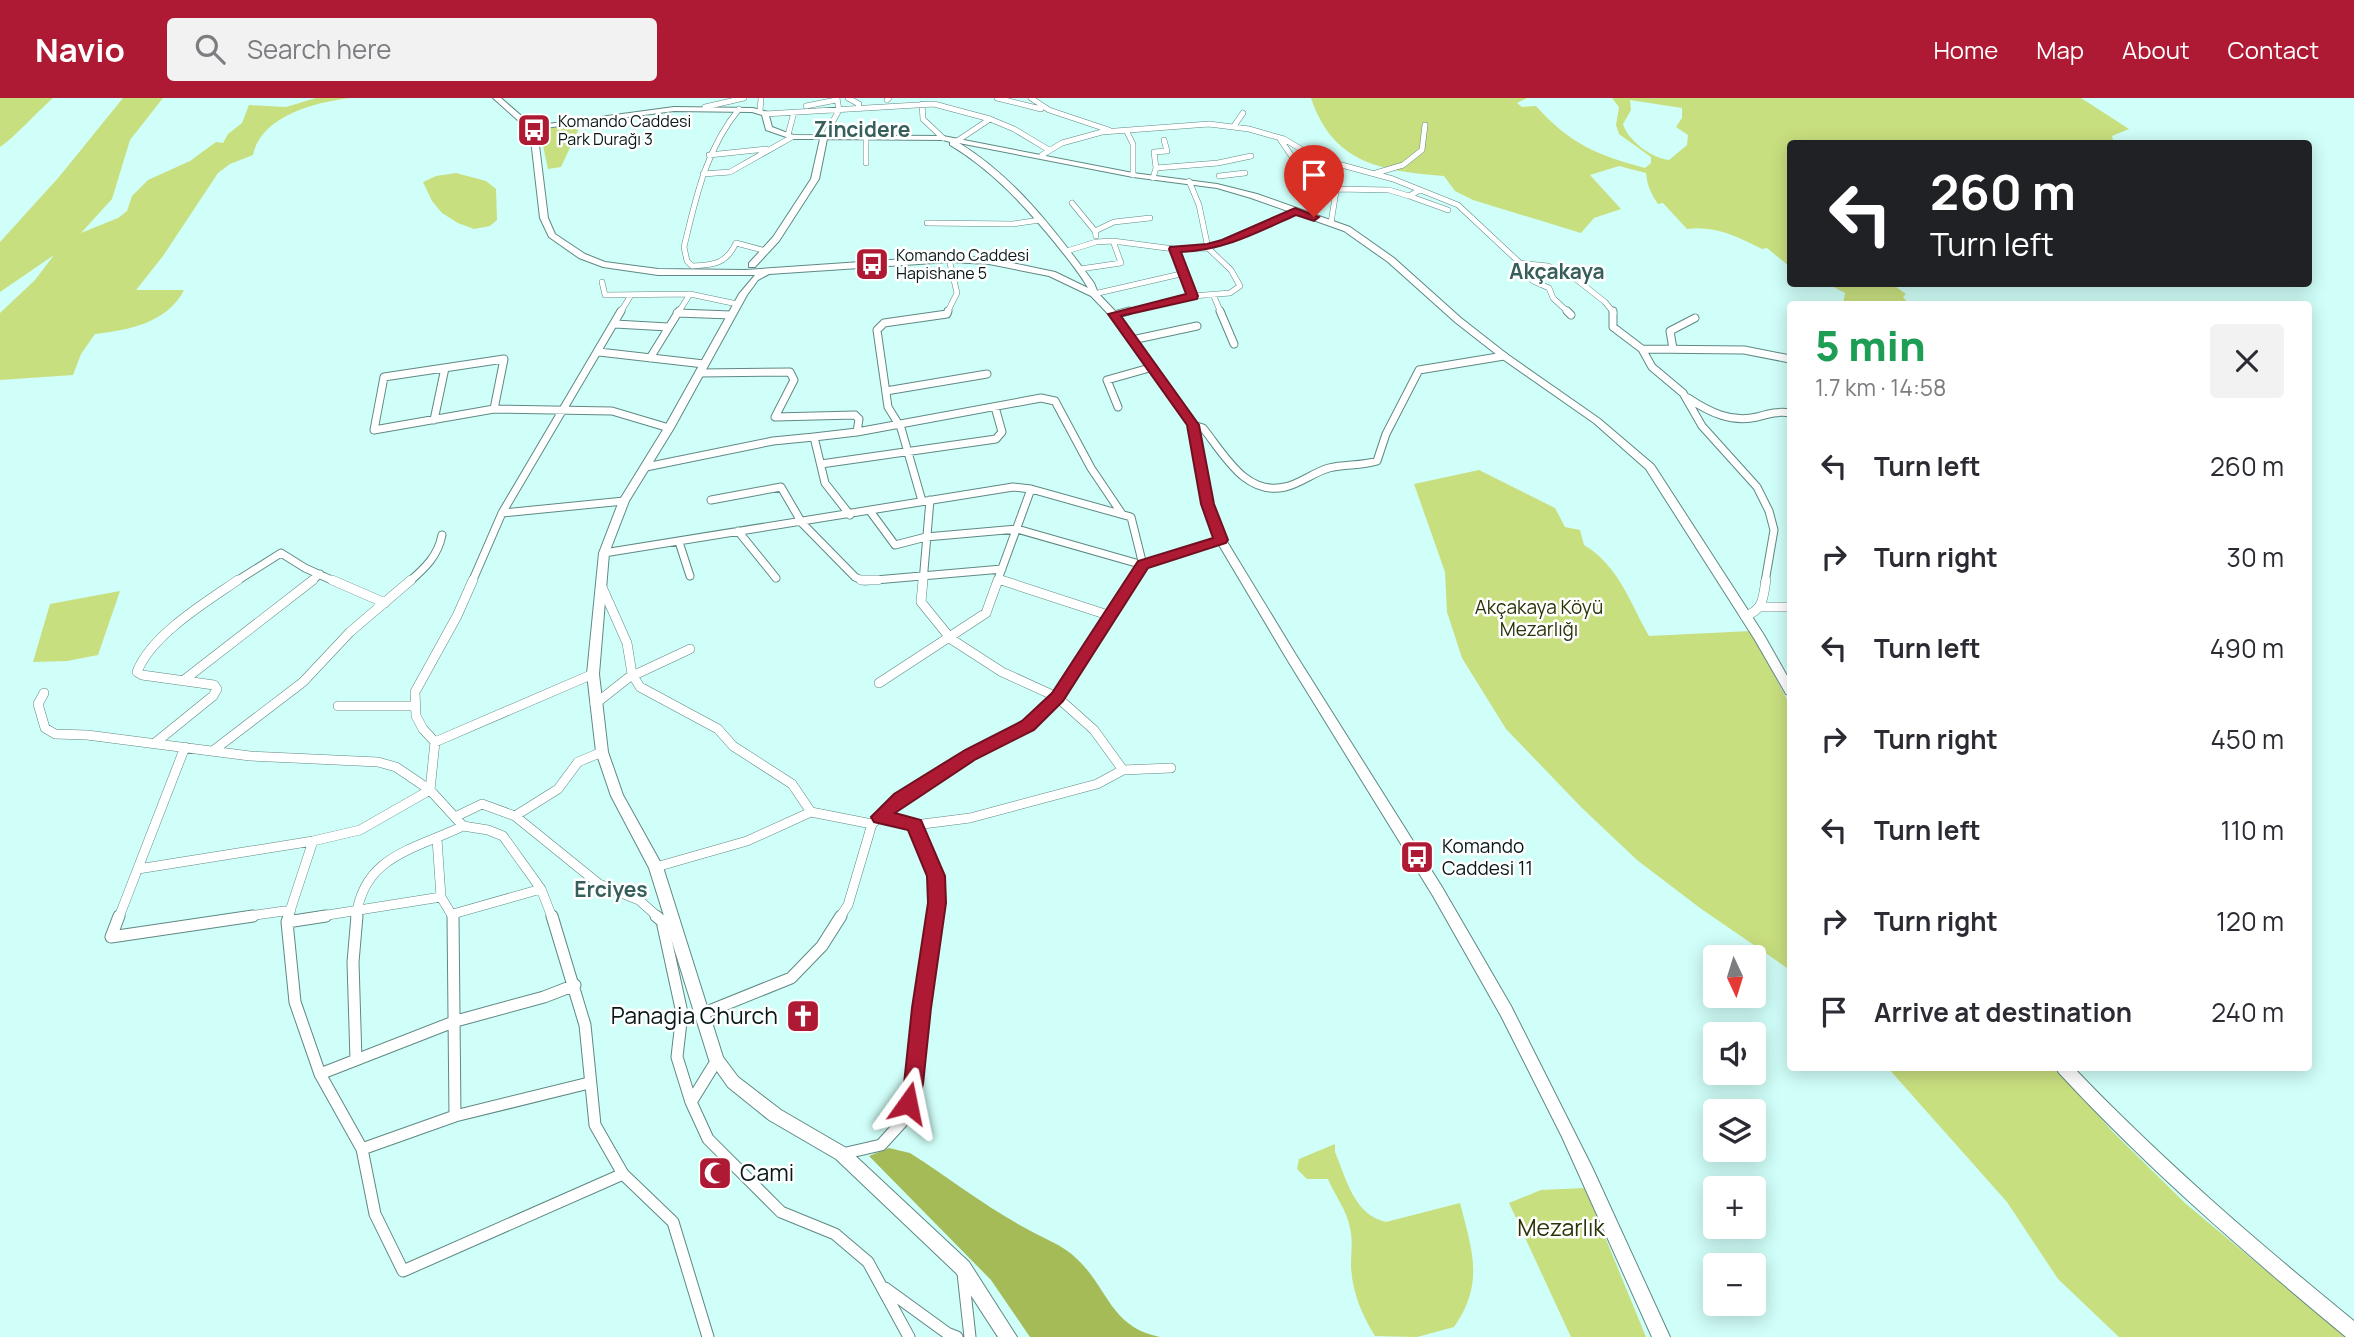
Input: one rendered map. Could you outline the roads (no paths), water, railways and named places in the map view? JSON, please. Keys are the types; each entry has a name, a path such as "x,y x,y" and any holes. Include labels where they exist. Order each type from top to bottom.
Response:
{"street":[{"path":"497,98 532,128 544,218 552,235 582,256 603,264 658,272 872,264 951,265 963,260 1021,265 1052,274 1094,294 1114,314 1193,425 1207,504 1221,540 1417,858 1506,1011 1581,1159 1661,1337"},
{"path":"705,107 744,98 742,109 723,125 709,155 684,247 687,261 692,266 723,263 729,258 736,243 766,251"},
{"path":"761,98 762,112 769,128 790,136 943,138 1046,153 1133,175 1185,181 1218,181 1245,173"},
{"path":"800,98 807,109"},
{"path":"815,98 822,103"},
{"path":"848,98 859,104 858,110"},
{"path":"913,98 989,119 1014,129 1046,153"},
{"path":"807,109 858,110 925,103 946,98"},
{"path":"998,98 1043,109 1110,131"},
{"path":"1031,98 1043,109"},
{"path":"532,128 705,107 794,113 836,99 839,110 824,138 815,178 737,304 669,428 624,501 604,553 593,674 594,705 602,752 617,796 656,867 668,920 682,1013 677,1057 691,1102 708,1139 781,1212 835,1234 868,1262 909,1337"},
{"path":"925,103 923,119 943,138 958,145 998,177 1067,251 1091,285 1094,294"},
{"path":"703,174 730,172 790,136 794,113"},
{"path":"1234,126 1243,113"},
{"path":"957,141 989,119"},
{"path":"1046,153 1083,136 1110,131 1127,132 1204,124 1234,126 1279,138 1312,157 1374,173 1464,209 1520,263 1533,281 1549,288 1553,298 1571,315"},
{"path":"1374,173 1403,165 1422,150 1425,125"},
{"path":"1127,132 1133,144 1133,175"},
{"path":"866,138 866,163"},
{"path":"1279,138 1297,164 1337,189 1389,190 1448,210"},
{"path":"1153,178 1156,168 1154,152 1167,151 1164,140"},
{"path":"709,155 771,148"},
{"path":"1156,168 1218,163 1251,156"},
{"path":"1328,161 1328,174 1335,181 1337,189 1331,223"},
{"path":"1218,163 1218,181"},
{"path":"1114,314 1193,296 1230,293 1240,286 1231,270 1208,247 1199,205 1177,166"},
{"path":"1218,181 1362,237 1458,320 1597,421 1650,467 1787,686"},
{"path":"1409,196 1420,190"},
{"path":"1072,203 1096,231 1096,242"},
{"path":"1067,251 1096,242 1113,241 1174,249 1208,247 1295,211"},
{"path":"1096,231 1114,222 1150,218"},
{"path":"927,223 1013,224 1040,220"},
{"path":"677,313 737,304 755,278 766,251 776,239"},
{"path":"1080,269 1121,263 1113,241"},
{"path":"1174,249 1193,296"},
{"path":"1520,263 1548,266 1572,276 1605,302 1615,314 1611,322 1613,327 1642,349 1652,367 1687,398 1711,413"},
{"path":"951,265 957,293 947,314 884,323 878,327 878,350 888,407 899,425 926,500 921,602 951,639 1002,672 1057,697 1094,730 1123,770"},
{"path":"1094,294 1185,273"},
{"path":"602,282 605,295 690,295 737,304"},
{"path":"1213,294 1234,344"},
{"path":"435,742 421,729 413,706 418,683 457,616 502,513 631,295"},
{"path":"650,358 690,295"},
{"path":"1673,349 1671,331 1695,318"},
{"path":"615,324 668,327"},
{"path":"1132,340 1197,326"},
{"path":"1642,349 1744,350 1787,358"},
{"path":"599,352 650,358 701,369 790,372 794,380 775,417 852,414 859,419 857,432"},
{"path":"1193,425 1203,428 1245,480 1267,489 1286,487 1329,468 1362,466 1377,461 1386,434 1419,370 1504,355"},
{"path":"494,409 504,359 384,377 374,430 494,409 612,411 669,428"},
{"path":"1118,407 1107,380 1153,367"},
{"path":"434,420 445,368"},
{"path":"886,391 987,374"},
{"path":"646,467 773,441 857,432 1041,398 1055,401 1091,468 1122,514"},
{"path":"1687,398 1712,438 1752,480 1769,511 1774,540 1761,607 1755,613 1745,616"},
{"path":"821,464 999,438 1002,432 995,407"},
{"path":"1697,415 1711,413 1744,419 1775,411 1787,413"},
{"path":"814,437 825,482 850,515"},
{"path":"711,500 781,487 802,523 859,580 870,582 1002,569"},
{"path":"604,553 1013,488 1031,489 1131,517 1143,565 1057,697 1028,726 971,754 900,799 872,824 848,905 822,946 791,978 704,1013"},
{"path":"879,683 951,639 986,613 1031,489"},
{"path":"502,513 624,501"},
{"path":"870,511 895,545 926,537 1017,529 1143,565 1221,540"},
{"path":"738,531 776,578"},
{"path":"214,750 303,682 350,632 425,568 439,549 442,535"},
{"path":"680,542 690,576"},
{"path":"155,743 216,692 214,685 144,677 137,672 137,667 145,654 162,637 261,563 281,553 298,564 385,603"},
{"path":"184,680 320,574"},
{"path":"999,579 1111,616"},
{"path":"601,585 626,643 632,674 640,687 718,729 733,746 792,785 811,813"},
{"path":"1761,607 1787,607"},
{"path":"594,705 615,684 632,674 690,649"},
{"path":"435,742 593,674"},
{"path":"44,693 38,704 43,724 51,733 270,758 389,764 430,790 457,816 463,826"},
{"path":"338,706 413,706"},
{"path":"430,790 435,742"},
{"path":"185,747 111,937 291,909"},
{"path":"515,816 558,789 578,762 602,752"},
{"path":"880,817 915,825 970,818 1097,784 1123,770 1171,768"},
{"path":"138,869 313,841 360,830 430,790"},
{"path":"457,816 482,804 515,816 599,884 639,900 668,920 704,1013 717,1060 733,1082 775,1115 842,1154 963,1268 1008,1337"},
{"path":"656,867 747,841 811,813 872,824"},
{"path":"842,1154 881,1145 902,1122 914,1084 921,1008 937,903 936,876 915,825"},
{"path":"356,1060 352,977 358,911 364,885 372,873 387,862 463,826 503,836 541,889 559,934 585,1025 595,1125 623,1174 673,1222 708,1337"},
{"path":"437,839 441,897 453,914 455,1116"},
{"path":"313,841 287,922 295,1002 320,1074 362,1149 375,1214 403,1271 623,1174"},
{"path":"453,914 541,889"},
{"path":"287,922 441,897"},
{"path":"320,1074 456,1021 544,997 575,985"},
{"path":"691,1102 717,1060"},
{"path":"2067,1071 2106,1114 2220,1221 2354,1332"},
{"path":"362,1149 455,1116 590,1083"},
{"path":"963,1268 970,1337"},
{"path":"883,1287 947,1333 957,1337"}],"place":[{"name":"Komando Caddesi Park Durağı 3","path":"534,130"},
{"name":"Komando Caddesi Hapishane 5","path":"872,264"},
{"name":"Komando Caddesi 11","path":"1417,857"},
{"name":"Panagia Church","path":"803,1016"},
{"name":"Cami","path":"715,1173"}],"district":[{"name":"Zincidere","path":"862,130"},
{"name":"Akçakaya","path":"1557,272"},
{"name":"Erciyes","path":"611,890"}],"park label":[{"name":"Akçakaya Köyü Mezarlığı","path":"1539,618"},
{"name":"Mezarlık","path":"1561,1228"}]}
